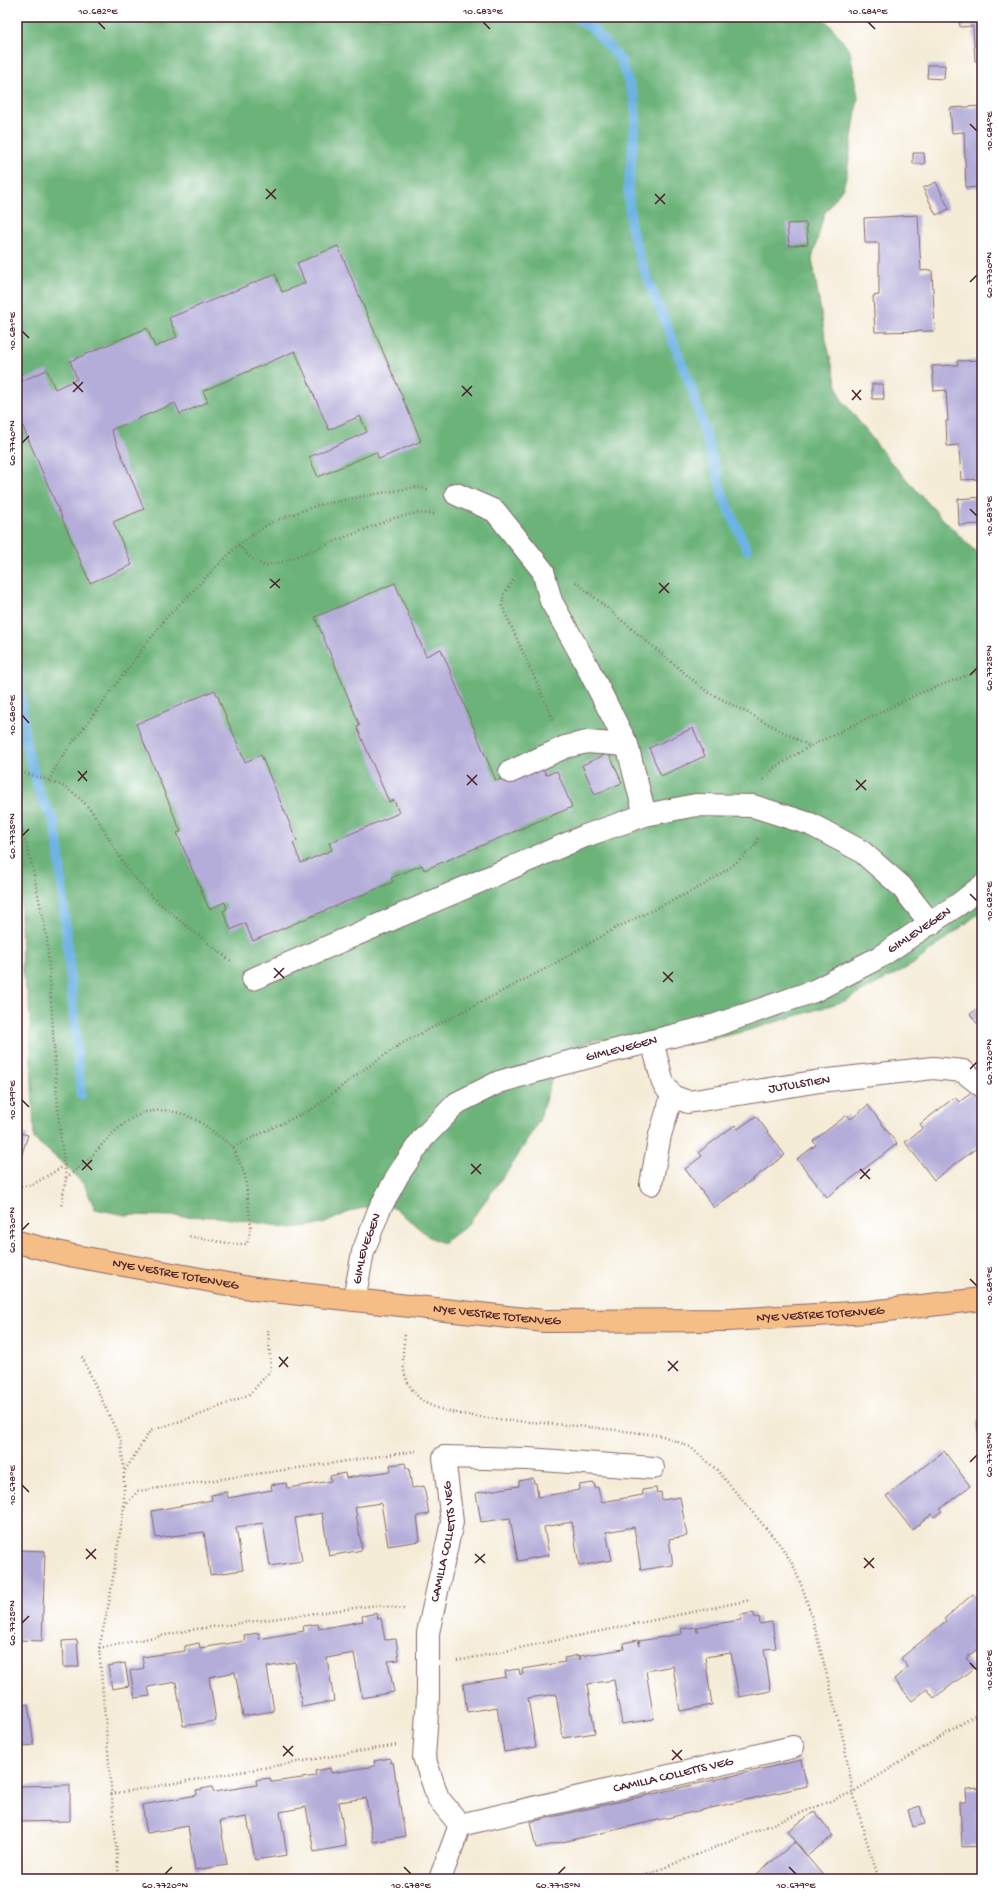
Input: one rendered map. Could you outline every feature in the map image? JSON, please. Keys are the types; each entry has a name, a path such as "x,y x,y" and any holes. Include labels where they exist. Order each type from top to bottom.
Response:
{"main road":[{"name":"NYE VESTRE TOTENVEG","path":"17,1242 68,1255 255,1289 544,1320 727,1320 870,1312 982,1299"}],"street":[{"path":"456,494 495,511 543,571 551,601 584,660 627,745 645,815"},
{"path":"510,772 565,747 587,742 627,745"},
{"path":"253,979 585,836 645,815 696,805 753,806 810,824 861,851 901,886 931,924"},
{"name":"GIMLEVEGEN","path":"354,1300 363,1252 379,1210 398,1175 423,1138 456,1103 499,1082 561,1064 716,1025 814,991 878,958 931,924 982,886"},
{"path":"651,1184 660,1135 672,1096 663,1083 652,1041"},
{"name":"JUTULSTIEN","path":"672,1096 688,1102 709,1100 820,1081 933,1068 963,1072 982,1086"},
{"path":"444,1457 528,1459 653,1468"},
{"name":"CAMILLA COLLETTS VEG","path":"444,1457 452,1522 428,1633 424,1757 438,1798 460,1825 793,1747"},
{"path":"440,1879 460,1825"}],"path":[{"path":"49,781 58,762 165,619 238,545 270,523 315,506 359,496 416,487 456,494"},
{"path":"238,545 252,559 265,566 282,562 394,518 418,512 438,514"},
{"path":"543,571 578,582 706,691 810,746"},
{"path":"513,578 513,583 504,594 502,606 565,747"},
{"path":"233,1147 314,1108 356,1075 404,1042 544,969 614,930 704,885 731,867 756,846 759,832 754,818 753,806 756,789 774,768 810,746 920,693 982,670"},
{"path":"17,771 49,781 68,789 81,800 98,820 116,854 139,884 253,979"},
{"path":"17,809 32,866 47,938 59,1124 66,1178 61,1207"},
{"path":"66,1178 86,1162 130,1119 146,1112 164,1110 184,1114 200,1122 233,1147 244,1176 251,1227 249,1241 247,1244 233,1244 188,1236"},
{"path":"17,1187 32,1185 64,1166"},
{"path":"409,1306 403,1350 403,1368 405,1379 413,1391 424,1402 438,1409 483,1417 663,1436 690,1447 717,1470 781,1546 796,1572 804,1592 843,1738 853,1792 879,1879"},
{"path":"124,1472 150,1431 202,1414 250,1394 271,1370 268,1330"},
{"path":"82,1357 121,1440 124,1472 124,1507 109,1603 99,1648 119,1879"},
{"path":"124,1507 138,1490 414,1450 444,1457"},
{"path":"428,1667 750,1600"},
{"path":"99,1648 196,1630 377,1605 432,1613"},
{"path":"636,1879 853,1792 969,1719 982,1713"},
{"path":"111,1794 425,1741"}],"green space":[{"path":"17,17 822,17 831,26 850,51 858,97 847,173 843,188 824,214 812,259 825,336 840,397 888,459 940,516 982,558 982,911 912,965 845,1001 743,1032 682,1045 670,1032 625,1038 594,1040 566,1052 556,1064 539,1121 514,1162 468,1224 443,1243 429,1237 395,1208 380,1204 351,1211 323,1224 293,1228 217,1217 125,1215 95,1209 85,1186 64,1164 34,1139 29,1001 22,971 21,910 17,877"}],"building":[{"path":"864,17 881,17 881,18 864,19"},
{"path":"959,17 982,17 982,61 975,61 973,26 960,27"},
{"path":"928,65 945,65 944,79 927,78"},
{"path":"982,106 981,222 978,187 966,188 964,132 952,133 950,108"},
{"path":"913,153 924,153 925,164 913,164"},
{"path":"936,182 949,209 936,215 923,188"},
{"path":"918,215 921,271 932,270 935,331 875,332 873,296 879,295 879,243 865,243 864,218"},
{"path":"806,223 808,244 789,246 787,224"},
{"path":"338,246 421,441 379,459 376,452 318,477 309,457 367,432 360,416 329,430 295,351 203,391 208,402 180,414 175,403 111,430 144,509 113,522 132,565 90,583 17,413 17,383 47,370 55,389 77,379 70,361 147,328 155,347 177,337 169,318 275,274 282,292 305,283 297,263"},
{"path":"982,360 982,479 961,480 959,445 947,446 946,421 948,421 946,390 934,391 932,366 958,365 957,361"},
{"path":"872,384 883,384 884,399 872,399"},
{"path":"982,497 982,524 959,525 958,499"},
{"path":"395,583 426,656 441,649 496,781 541,762 546,775 557,771 572,807 424,870 422,865 391,878 393,882 253,941 245,923 231,930 223,911 227,909 225,902 209,909 177,833 181,832 136,724 215,690 245,762 261,755 297,841 293,843 301,863 332,850 329,843 399,813 394,800 389,802 357,727 360,726 315,617"},
{"path":"693,728 705,756 661,776 649,748"},
{"path":"609,753 622,783 595,795 582,765"},
{"path":"982,1006 982,1030 970,1014"},
{"path":"977,1089 982,1095 982,1144 934,1180 905,1142 923,1128 920,1124 955,1097 959,1102"},
{"path":"868,1105 897,1144 827,1197 797,1159 816,1145 813,1141 847,1115 851,1119"},
{"path":"756,1116 785,1155 714,1208 685,1169 702,1156 699,1152 735,1125 738,1129"},
{"path":"17,1132 28,1135 17,1169"},
{"path":"977,1421 982,1421 982,1458 981,1458"},
{"path":"944,1451 970,1486 940,1509 942,1511 934,1517 932,1514 912,1530 886,1496"},
{"path":"405,1463 406,1468 409,1468 412,1488 424,1486 429,1514 417,1516 420,1541 388,1546 381,1503 355,1507 362,1550 329,1556 322,1513 295,1518 302,1561 270,1566 263,1523 236,1527 243,1570 210,1575 204,1532 156,1538 152,1511 212,1500 211,1495 227,1492 228,1498 272,1490 271,1485 286,1483 288,1488 331,1481 330,1476 345,1473 346,1478 391,1471 390,1465"},
{"path":"533,1478 534,1483 536,1483 538,1497 580,1490 579,1485 594,1483 595,1488 598,1487 601,1502 643,1495 642,1490 656,1488 657,1493 661,1492 662,1500 680,1497 687,1536 669,1539 673,1565 641,1570 634,1527 606,1532 612,1560 579,1566 572,1522 544,1527 549,1555 518,1561 510,1518 481,1522 476,1493 519,1486 519,1481"},
{"path":"17,1550 45,1551 42,1641 17,1640"},
{"path":"973,1594 982,1604 982,1645 966,1658 974,1668 934,1698 927,1689 912,1701 894,1679 908,1667 901,1658 946,1621 944,1619"},
{"path":"377,1613 378,1619 381,1618 385,1640 396,1639 399,1660 388,1661 394,1692 362,1698 354,1653 327,1658 334,1701 302,1707 295,1662 267,1667 274,1711 243,1716 235,1672 209,1677 216,1721 183,1726 176,1682 148,1687 150,1696 135,1698 130,1671 144,1668 142,1657 185,1651 185,1646 199,1643 200,1648 245,1641 244,1635 259,1633 259,1639 304,1631 303,1626 318,1624 319,1629 363,1621 362,1616"},
{"path":"754,1613 755,1618 759,1617 760,1624 772,1622 776,1648 764,1649 771,1691 739,1697 731,1653 705,1657 712,1705 680,1711 673,1666 646,1671 654,1719 622,1724 614,1680 587,1684 595,1733 563,1738 556,1694 528,1698 536,1747 504,1752 497,1707 467,1712 463,1684 506,1677 505,1671 519,1669 520,1675 523,1674 522,1669 565,1662 564,1658 579,1655 579,1659 581,1659 580,1656 624,1649 623,1643 638,1640 640,1646 639,1641 682,1634 681,1629 696,1627 697,1632 699,1632 697,1627 741,1620 740,1615"},
{"path":"77,1640 79,1667 63,1667 62,1641"},
{"path":"125,1663 129,1686 112,1689 108,1666"},
{"path":"28,1704 34,1745 17,1747 17,1706"},
{"path":"390,1758 390,1763 393,1762 405,1836 373,1842 366,1798 339,1802 346,1846 314,1852 306,1807 280,1812 287,1855 255,1860 247,1817 220,1821 227,1865 195,1870 188,1826 147,1833 142,1805 197,1795 196,1790 212,1787 214,1792 257,1785 256,1780 270,1778 271,1782 273,1782 316,1776 315,1771 330,1768 331,1773 375,1766 374,1761"},
{"path":"801,1760 807,1786 536,1848 530,1822"},
{"path":"70,1785 70,1821 17,1822 17,1786"},
{"path":"982,1788 982,1846 962,1847 960,1802 967,1802 966,1789"},
{"path":"920,1806 925,1824 913,1827 908,1810"},
{"path":"815,1811 833,1836 807,1856 788,1831"},
{"path":"795,1842 826,1879 751,1879"}],"waterway":[{"path":"574,17 593,29 620,59 634,97 636,117 628,189 631,227 641,262 692,389 724,498 747,550"},
{"path":"17,662 26,744 40,795 54,821 58,844 81,1095"}]}
